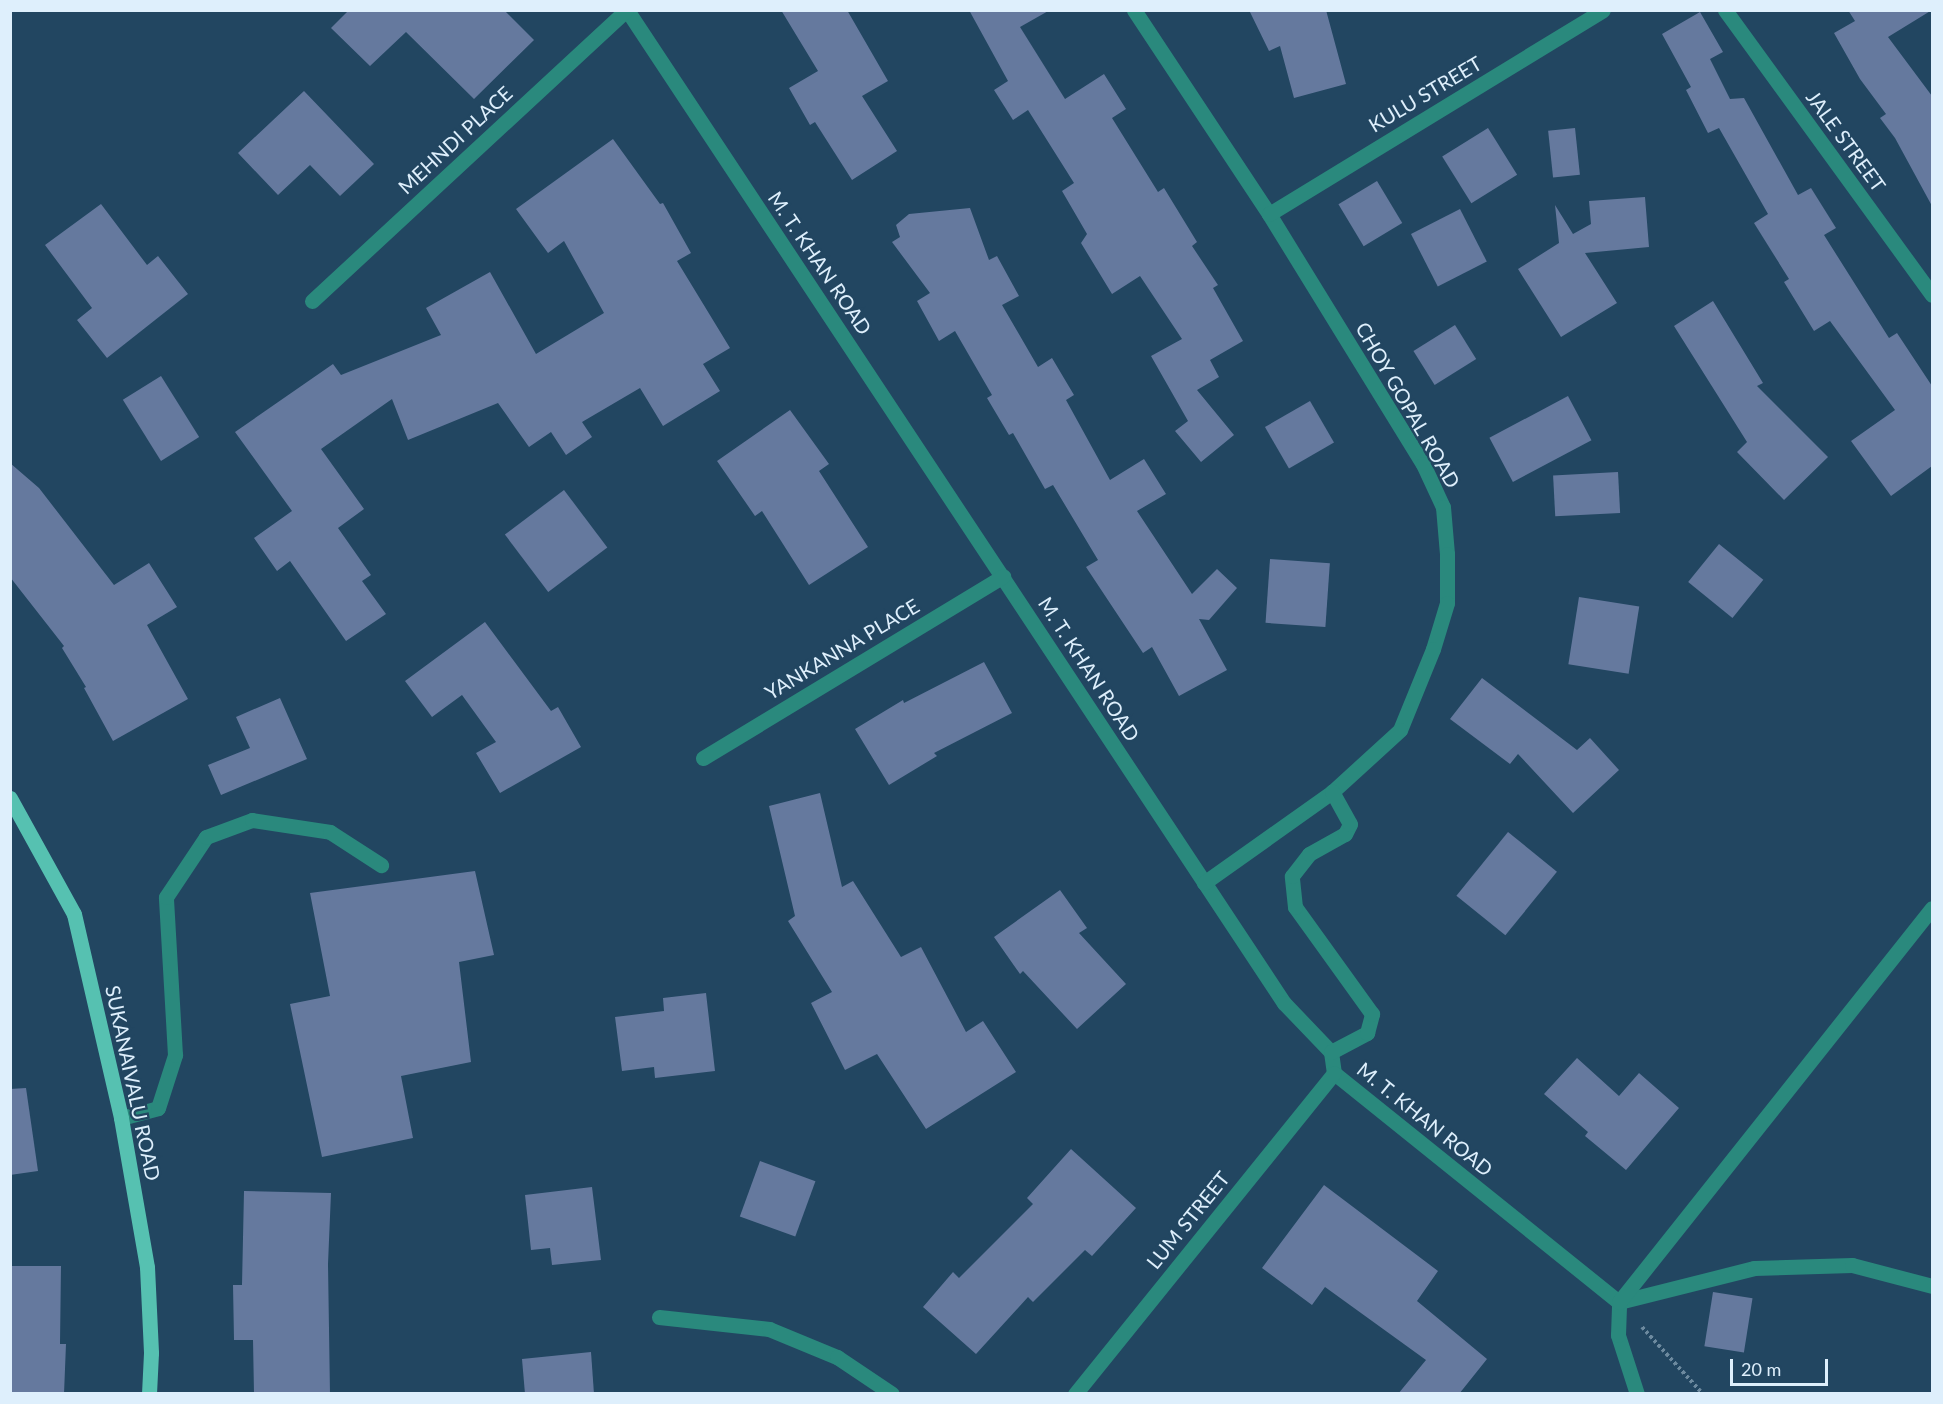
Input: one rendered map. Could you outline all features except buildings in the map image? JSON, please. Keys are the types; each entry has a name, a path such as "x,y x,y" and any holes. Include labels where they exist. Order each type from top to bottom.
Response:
{"main road":[{"name":"SUKANAIVALU ROAD","path":"10,798 74,914 121,1118 147,1267 151,1353 148,1394"}],"street":[{"name":"MEHNDI PLACE","path":"312,301 627,10"},
{"name":"M. T. KHAN ROAD","path":"627,10 1284,1004 1331,1052 1334,1073 1619,1302"},
{"name":"CHOY GOPAL ROAD","path":"1134,10 1269,214 1423,464 1443,507 1447,603 1432,649 1400,730 1332,792 1204,883"},
{"name":"KULU STREET","path":"1269,214 1602,10"},
{"name":"JALE STREET","path":"1725,10 1932,295"},
{"name":"YANKANNA PLACE","path":"703,758 1003,576"},
{"path":"1331,1052 1367,1033 1372,1014 1295,907 1292,876 1309,854 1345,834 1350,824 1332,792"},
{"path":"121,1118 158,1108 175,1055 166,897 206,837 252,820 330,832 381,865"},
{"path":"1637,1394 1618,1335 1619,1302 1932,908"},
{"name":"LUM STREET","path":"1075,1394 1334,1073"},
{"path":"1619,1302 1754,1268 1852,1265 1932,1286"},
{"path":"659,1317 769,1329 837,1357 892,1394"}],"path":[{"path":"1619,1302 1703,1394"}]}
